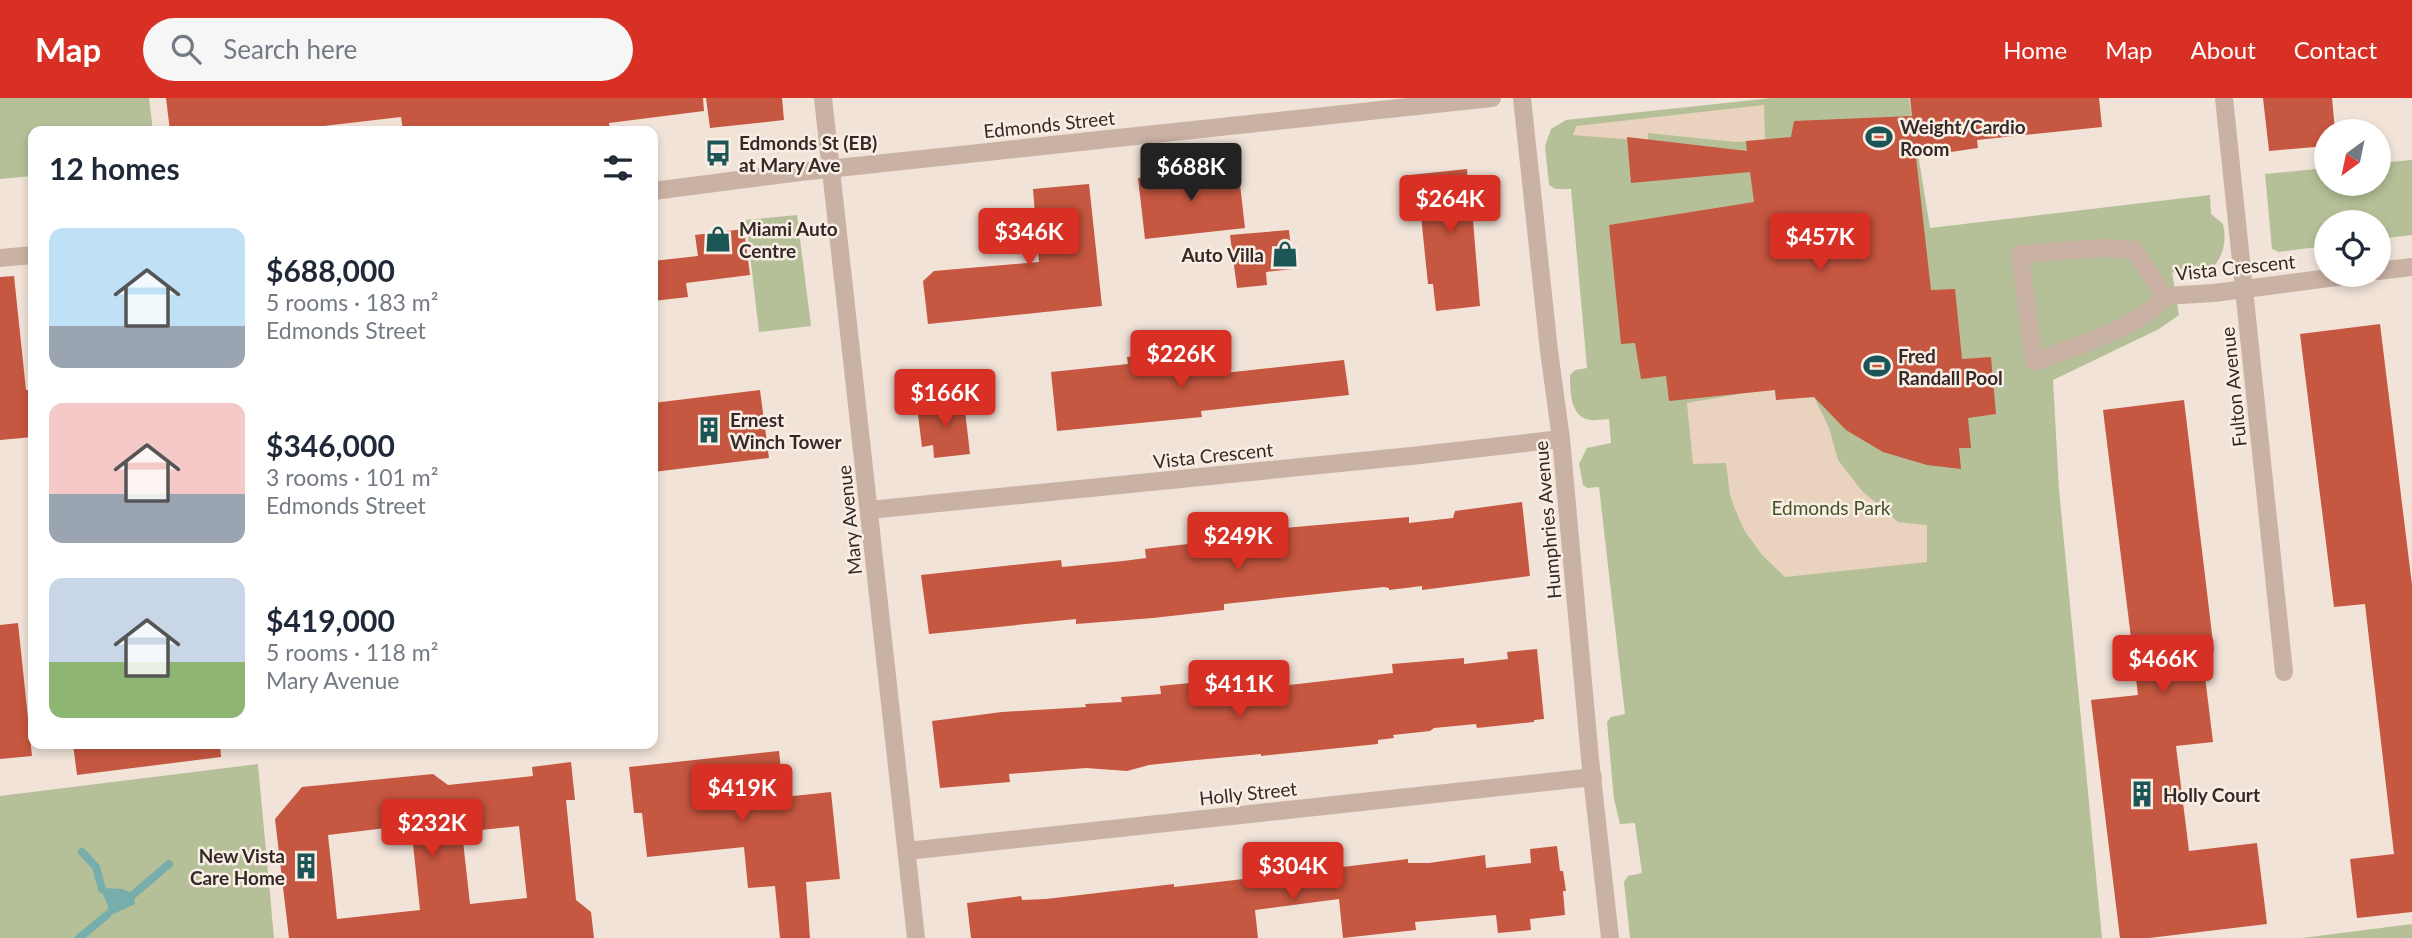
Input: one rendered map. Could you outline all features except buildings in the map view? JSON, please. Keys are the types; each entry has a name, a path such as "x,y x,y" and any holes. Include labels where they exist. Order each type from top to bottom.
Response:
{"street":[{"name":"Mary Avenue","path":"823,98 916,938"},
{"name":"Edmonds Street","path":"658,190 830,169 1492,98"},
{"name":"Humphries Avenue","path":"1522,98 1561,439 1610,938"},
{"name":"Fulton Avenue","path":"2224,98 2284,672"},
{"name":"Vista Crescent","path":"2165,296 2134,250 2103,247 2020,254 2034,362 2109,333 2157,307 2165,296 2314,280"},
{"path":"0,258 28,255"},
{"path":"2391,269 2412,267"},
{"name":"Vista Crescent","path":"869,510 1561,439"},
{"name":"Holly Street","path":"907,851 1593,777"}],"green space":[{"path":"0,98 149,98 152,126 28,126 28,176 0,179"},
{"name":"Edmonds Park","path":"1772,98 1909,98 1930,228 2210,195 2211,214 2223,224 2223,248 2214,266 2206,273 2196,276 2172,272 2179,315 2159,329 2053,380 2059,490 2102,938 1630,938 1624,882 1628,876 1642,873 1635,823 1620,824 1614,799 1607,722 1611,717 1625,714 1599,487 1587,488 1583,485 1579,464 1587,448 1611,443 1609,419 1584,418 1573,403 1570,375 1575,370 1587,368 1571,189 1555,189 1549,185 1545,146 1551,129 1566,120"},
{"path":"2412,160 2412,235 2391,237 2391,210 2314,210 2314,248 2279,252 2272,249 2265,174 2314,169 2314,196 2391,196 2391,162"},
{"path":"797,215 811,326 759,332 746,220"},
{"path":"258,764 274,938 0,938 0,796"},
{"path":"2412,924 2412,938 2302,938"}],"shaded area":[{"path":"1764,105 1765,140 1736,142 1648,133 1648,141 1573,135 1576,126"},
{"path":"1773,365 1776,400 1814,397 1829,428 1838,460 1862,491 1898,522 1927,525 1927,562 1785,577 1762,555 1744,530 1734,507 1726,463 1693,464 1687,403 1739,394"}],"water":[{"path":"123,889 134,894 135,904 107,915 108,906 101,890"}],"waterway":[{"path":"82,852 96,867 102,889"},
{"path":"134,894 169,864"},
{"path":"79,938 107,915"}],"place":[{"name":"Weight/Cardio Room","path":"1879,137"},
{"name":"Edmonds St (EB) at Mary Ave","path":"718,153"},
{"name":"Miami Auto Centre","path":"718,239"},
{"name":"Auto Villa","path":"1285,254"},
{"name":"Fred Randall Pool","path":"1877,366"},
{"name":"Ernest Winch Tower","path":"709,430"},
{"name":"Holly Court","path":"2142,794"},
{"name":"New Vista Care Home","path":"306,866"}]}
